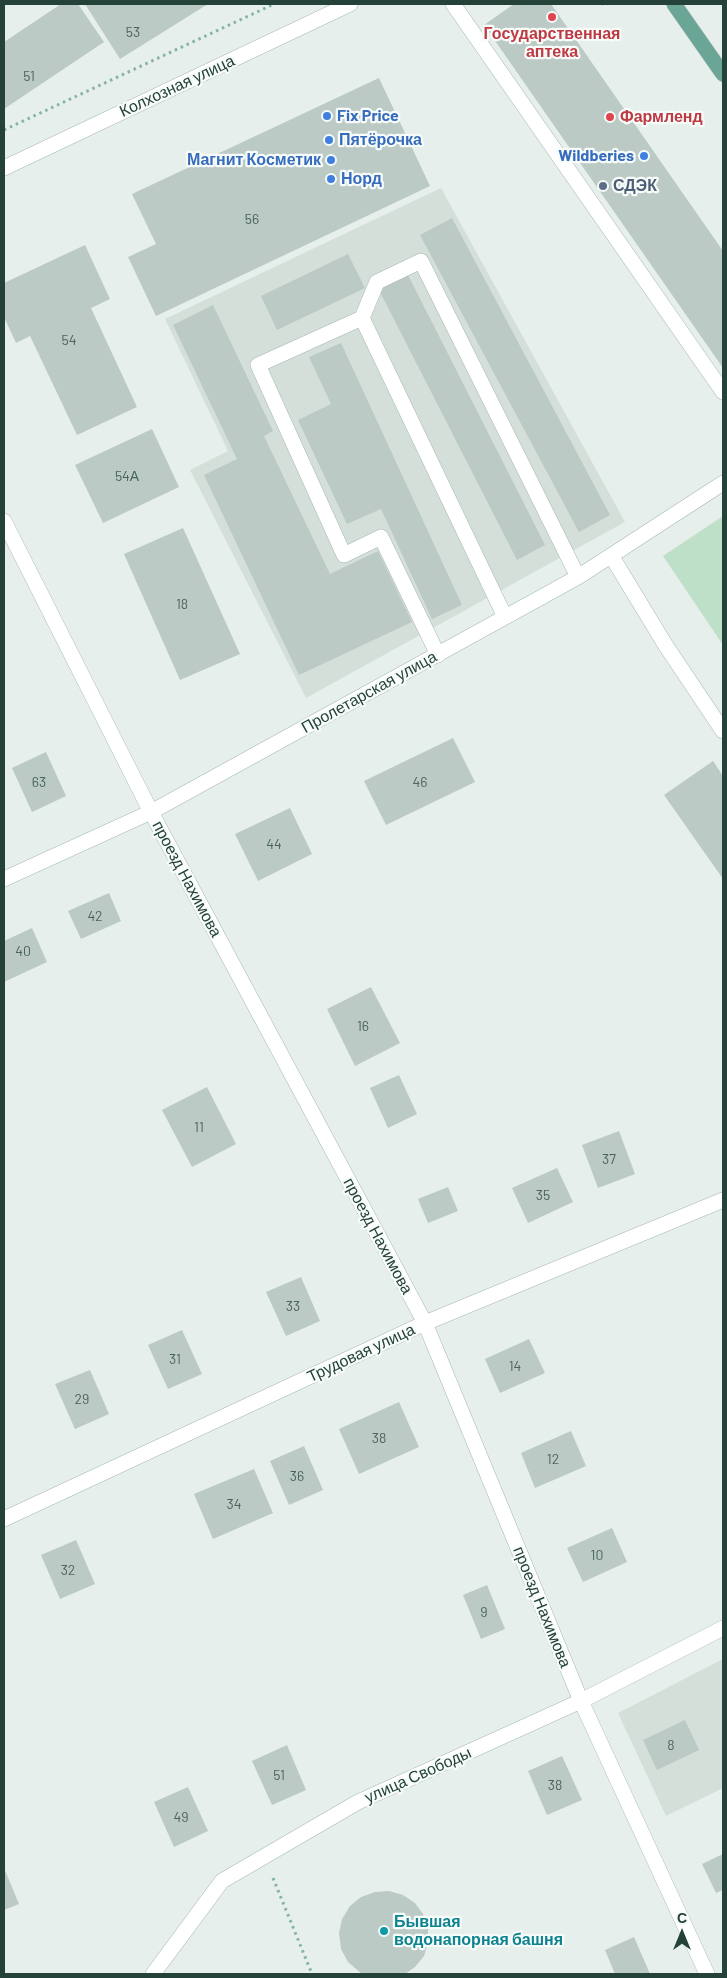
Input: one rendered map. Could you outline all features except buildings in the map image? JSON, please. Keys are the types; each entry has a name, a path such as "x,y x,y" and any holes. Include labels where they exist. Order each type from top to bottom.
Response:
{"main road":[{"path":"674,4 723,74"}],"street":[{"name":"Колхозная улица","path":"4,168 350,4"},
{"path":"453,4 723,392"},
{"path":"438,655 382,537 344,554 258,365 362,318 377,282 421,262 578,577"},
{"path":"362,318 505,617"},
{"name":"Пролетарская улица","path":"4,879 151,812 438,655 578,577 723,483"},
{"name":"проезд Нахимова","path":"4,521 151,812 425,1323 581,1701 707,1974"},
{"path":"612,556 666,646 723,731"},
{"name":"Трудовая улица","path":"4,1519 425,1323 723,1200"},
{"name":"улица Свободы","path":"153,1974 222,1881 358,1802 581,1701 723,1628"}],"path":[{"path":"4,130 274,4"},
{"path":"264,1857 312,1974"}],"shaded area":[{"path":"441,188 625,522 306,698 190,470 228,451 165,319"},
{"path":"723,1659 723,1788 666,1816 618,1713"}],"green space":[{"path":"723,516 723,645 663,556"}],"place":[{"name":"Государственная аптека","path":"552,17"},
{"name":"Fix Price","path":"327,116"},
{"name":"Фармленд","path":"610,117"},
{"name":"Пятёрочка","path":"329,140"},
{"name":"Wildberies","path":"644,156"},
{"name":"Магнит Косметик","path":"331,160"},
{"name":"Норд","path":"331,179"},
{"name":"СДЭК","path":"603,186"},
{"name":"Бывшая водонапорная башня","path":"384,1931"}]}
